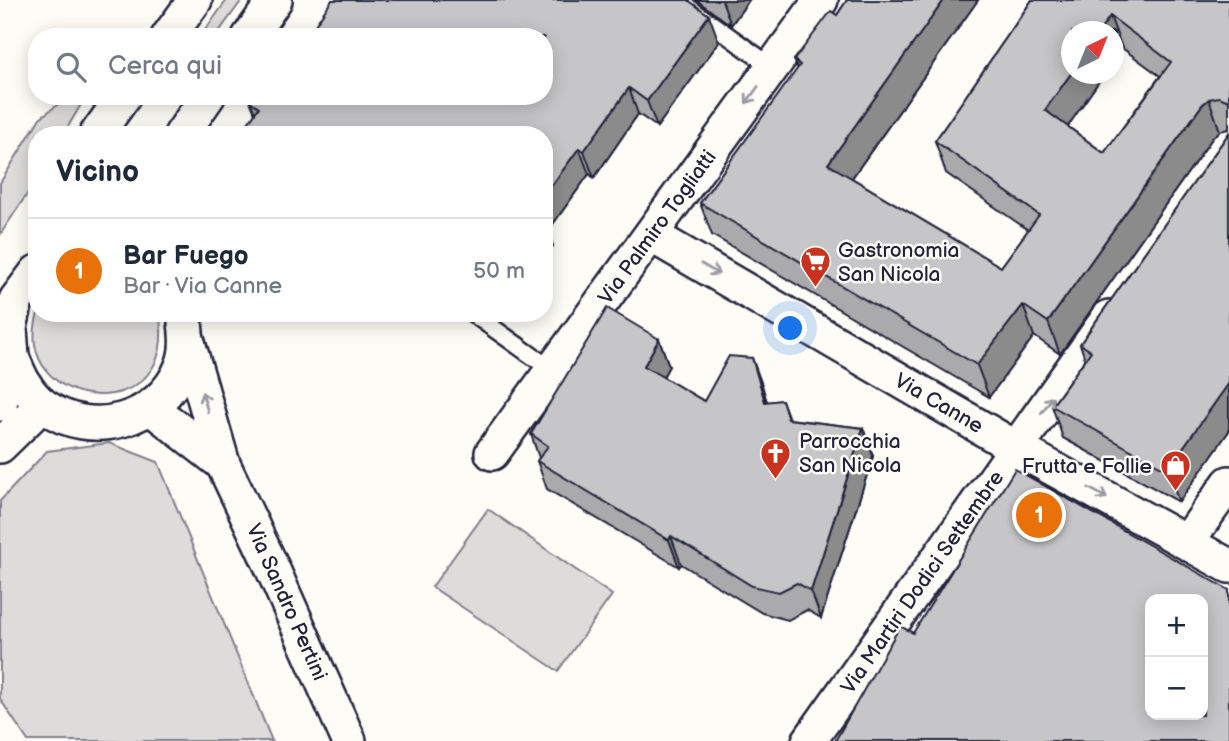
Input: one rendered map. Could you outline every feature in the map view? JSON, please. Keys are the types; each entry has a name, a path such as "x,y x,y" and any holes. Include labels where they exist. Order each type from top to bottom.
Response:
{"street":[{"path":"175,28 195,0"},
{"path":"255,28 275,0"},
{"name":"Via Palmiro Togliatti","path":"492,453 821,0"},
{"path":"102,126 118,105"},
{"path":"187,126 202,105"},
{"name":"Via Canne","path":"651,235 1016,449 1229,566"},
{"path":"28,284 16,300 9,328 12,357 23,383 42,405 68,419 96,424 125,421 151,408 170,389 182,365 186,326"},
{"name":"Via Martiri Dodici Settembre","path":"809,741 1127,293"},
{"name":"Via Sandro Pertini","path":"186,326 223,464 349,741"},
{"path":"0,404 12,357"},
{"path":"0,446 42,405"},
{"name":"Via Sandro Pertini","path":"151,408 223,464"},
{"path":"1187,542 1229,483"}],"lane":[{"path":"678,0 772,67"},
{"path":"485,322 552,370"}],"shaded area":[{"path":"227,0 242,0 222,28 207,28"},
{"path":"57,105 81,105 68,126 35,126 40,118"},
{"path":"28,138 28,193 0,235 0,183"},
{"path":"37,322 159,322 159,351 146,377 123,391 96,395 69,388 47,372 36,347"},
{"path":"109,443 158,462 272,741 28,741 0,699 0,501 47,451"},
{"path":"488,509 612,595 558,671 432,587"}],"building":[{"path":"332,0 688,0 709,15 647,101 629,88 584,151 579,148 553,184 553,126 246,126 259,107 256,105 553,105 553,28 313,28"},
{"path":"847,0 944,0 828,164 1001,267 1039,215 935,141 1032,0 1229,0 1229,101 1219,97 1209,99 1202,105 1048,322 1023,305 977,365 700,203 800,65 794,60 831,11 837,15","holes":["1110,16 1117,21 1124,21 1124,27 1171,62 1104,153 1045,110 1063,84 1061,84 1061,21 1107,21"]},
{"path":"1229,133 1229,383 1167,470 1052,406 1091,351 1080,344"},
{"name":"Parrocchia San Nicola","path":"607,308 659,339 644,366 704,401 729,356 752,358 765,402 782,400 788,419 863,428 811,591 797,583 779,592 752,586 671,536 669,540 537,461 548,446 531,434"},
{"path":"1015,469 1229,590 1229,741 835,741 900,626 913,633"}],"place":[{"name":"Gastronomia San Nicola","path":"815,289"},
{"name":"Parrocchia San Nicola","path":"776,480"},
{"name":"Frutta e Follie","path":"1175,493"},
{"name":"Bar Fuego","path":"1039,515"}]}
